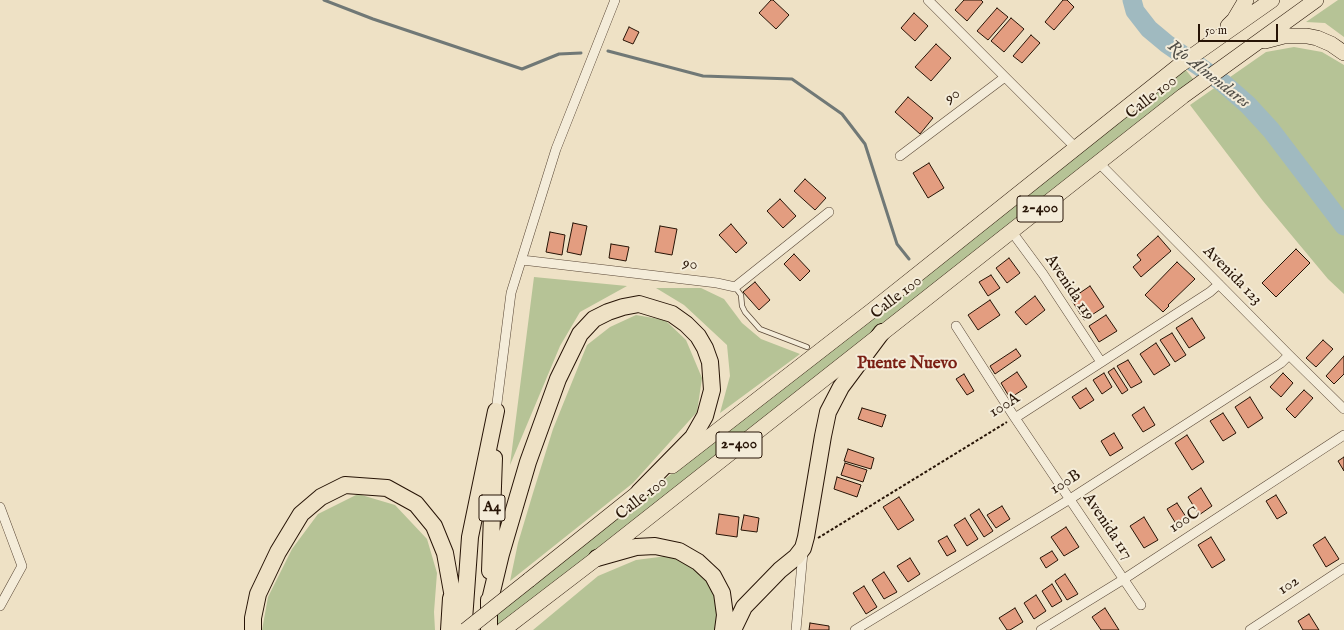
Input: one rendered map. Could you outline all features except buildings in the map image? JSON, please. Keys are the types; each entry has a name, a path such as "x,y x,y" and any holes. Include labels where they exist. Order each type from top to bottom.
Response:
{"highway":[{"path":"1218,37 1234,20 1246,0"},
{"name":"Calle 100","path":"461,629 529,580 639,492 874,309 1075,147 1181,64 1272,0"},
{"name":"Calle 100","path":"503,630 597,558 882,332 1012,232 1198,85 1316,0"},
{"path":"1256,43 1284,36 1307,36 1317,38 1331,44 1344,53"},
{"path":"489,604 501,554 528,462 558,379 580,334 594,319 608,312 639,304 672,314 686,324 698,336 705,348 710,362 712,390 705,416 693,437 639,492"},
{"path":"733,630 744,607 780,570 796,557 803,548 822,436 828,412 840,387 882,332"},
{"name":"A4","path":"461,629 470,537 496,411"},
{"name":"A4","path":"489,630 496,411"},
{"path":"253,630 253,618 258,594 278,552 301,514 321,497 345,485 387,488 416,504 434,526 445,553 461,629"},
{"name":"A4","path":"452,592 470,537"},
{"path":"597,558 636,547 655,546 679,551 685,554 698,562 713,576 722,593 725,615 723,630"}],"street":[{"path":"496,411 511,293 556,149 615,0"},
{"path":"928,0 1075,147"},
{"name":"90","path":"900,156 1005,77"},
{"name":"Avenida 123","path":"1099,163 1344,409"},
{"path":"735,287 829,212"},
{"name":"Avenida 119","path":"1012,232 1043,274 1101,362"},
{"name":"90","path":"522,260 717,283 735,287"},
{"name":"100A","path":"1015,418 1210,292 1219,284"},
{"name":"Avenida 117","path":"956,326 1015,418 1141,605"},
{"name":"100B","path":"855,630 1070,499 1281,363 1289,355"},
{"name":"100C","path":"1040,630 1124,579 1344,435"},
{"path":"0,507 22,566 0,606"},
{"path":"796,630 803,548"},
{"name":"102","path":"1250,630 1344,568"}],"lane":[{"path":"735,287 741,295 742,306 745,312 760,329 807,346"}],"path":[{"name":"100A","path":"803,548 1015,418"}],"green space":[{"path":"1338,0 1344,0 1344,37 1325,23 1306,22"},
{"path":"1294,47 1322,52 1344,65 1344,294 1328,279 1263,201 1190,105 1266,52"},
{"path":"1185,69 1194,80 497,627 496,614"},
{"path":"534,277 627,286 580,312 560,346 510,465"},
{"path":"656,288 701,288 724,299 742,323 761,339 800,354 720,413 730,376 727,345 684,305"},
{"path":"636,315 665,320 686,340 702,378 697,412 633,483 510,581 518,543 553,429 587,345 610,327"},
{"path":"358,494 395,505 427,539 437,573 434,612 435,630 262,630 268,597 292,549 318,514"},
{"path":"667,556 689,564 705,578 716,596 718,630 533,630 598,576 636,560"}],"waterway":[{"path":"324,0 373,19 522,69 559,54 581,53"},
{"name":"Río Almendares","path":"1132,0 1135,11 1149,29 1167,44 1223,83 1248,105 1271,130 1344,226"},
{"path":"608,51 703,76 792,79 842,114 865,144 897,244 909,259"}],"district":[{"name":"Puente Nuevo","path":"907,365"}]}
